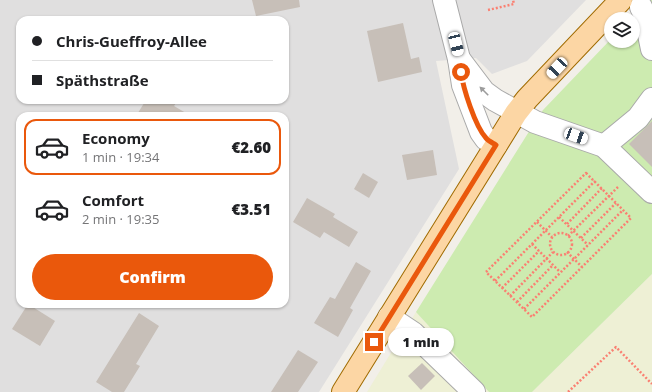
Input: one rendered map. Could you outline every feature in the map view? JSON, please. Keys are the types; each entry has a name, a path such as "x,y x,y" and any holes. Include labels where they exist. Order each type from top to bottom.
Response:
{"main road":[{"path":"344,392 516,113 527,99 630,6"}],"street":[{"path":"444,0 459,59 463,85 481,132 486,139 496,145"},
{"path":"630,6 645,15 652,49"},
{"path":"459,59 484,92 516,113 535,122 604,146 652,192"},
{"path":"604,146 638,118 652,99"},
{"path":"389,318 413,333 474,392"}],"path":[{"path":"488,10 514,4 513,0"},
{"path":"586,172 609,196 631,218 532,317 486,272 586,172"},
{"path":"568,236 632,173"},
{"path":"495,281 595,181"},
{"path":"566,224 602,188"},
{"path":"581,238 616,202"},
{"path":"524,309 623,210"},
{"path":"559,217 588,245"},
{"path":"537,222 552,237"},
{"path":"560,232 568,236 572,244 567,252 562,255 553,252 550,243 552,237 560,232"},
{"path":"532,244 560,272"},
{"path":"502,288 539,251"},
{"path":"510,296 553,252"},
{"path":"567,252 582,266"},
{"path":"517,302 553,265"},
{"path":"568,392 616,347 652,384"}],"shaded area":[{"path":"0,0 586,0 527,61 492,74 476,58 436,61 459,169 319,392 0,392"}],"green space":[{"path":"648,0 652,0 652,274 532,392 489,392 416,312 543,110 604,46 604,48 640,48 640,12 637,12"},
{"path":"652,274 652,392 532,392"},
{"path":"416,312 489,392 367,392"}],"building":[{"path":"252,0 299,0 300,7 256,16"},
{"path":"403,23 411,59 419,57 422,72 378,82 367,31"},
{"path":"144,104 175,104 174,106 184,112 138,112"},
{"path":"652,121 652,167 629,144"},
{"path":"433,150 437,175 407,180 402,155"},
{"path":"363,173 378,182 369,198 354,189"},
{"path":"307,198 335,214 333,217 358,232 349,247 324,232 320,238 293,222"},
{"path":"356,262 371,271 350,308 353,310 338,337 314,323 330,297 335,299"},
{"path":"25,308 34,308 55,321 40,346 12,329"},
{"path":"139,313 159,326 136,364 140,366 124,392 112,392 96,382"},
{"path":"298,350 318,362 298,392 271,392"},
{"path":"422,363 435,376 421,390 408,376"}],"route":[{"path":"374,342 496,145 486,139 481,132 463,85 461,72"}]}
